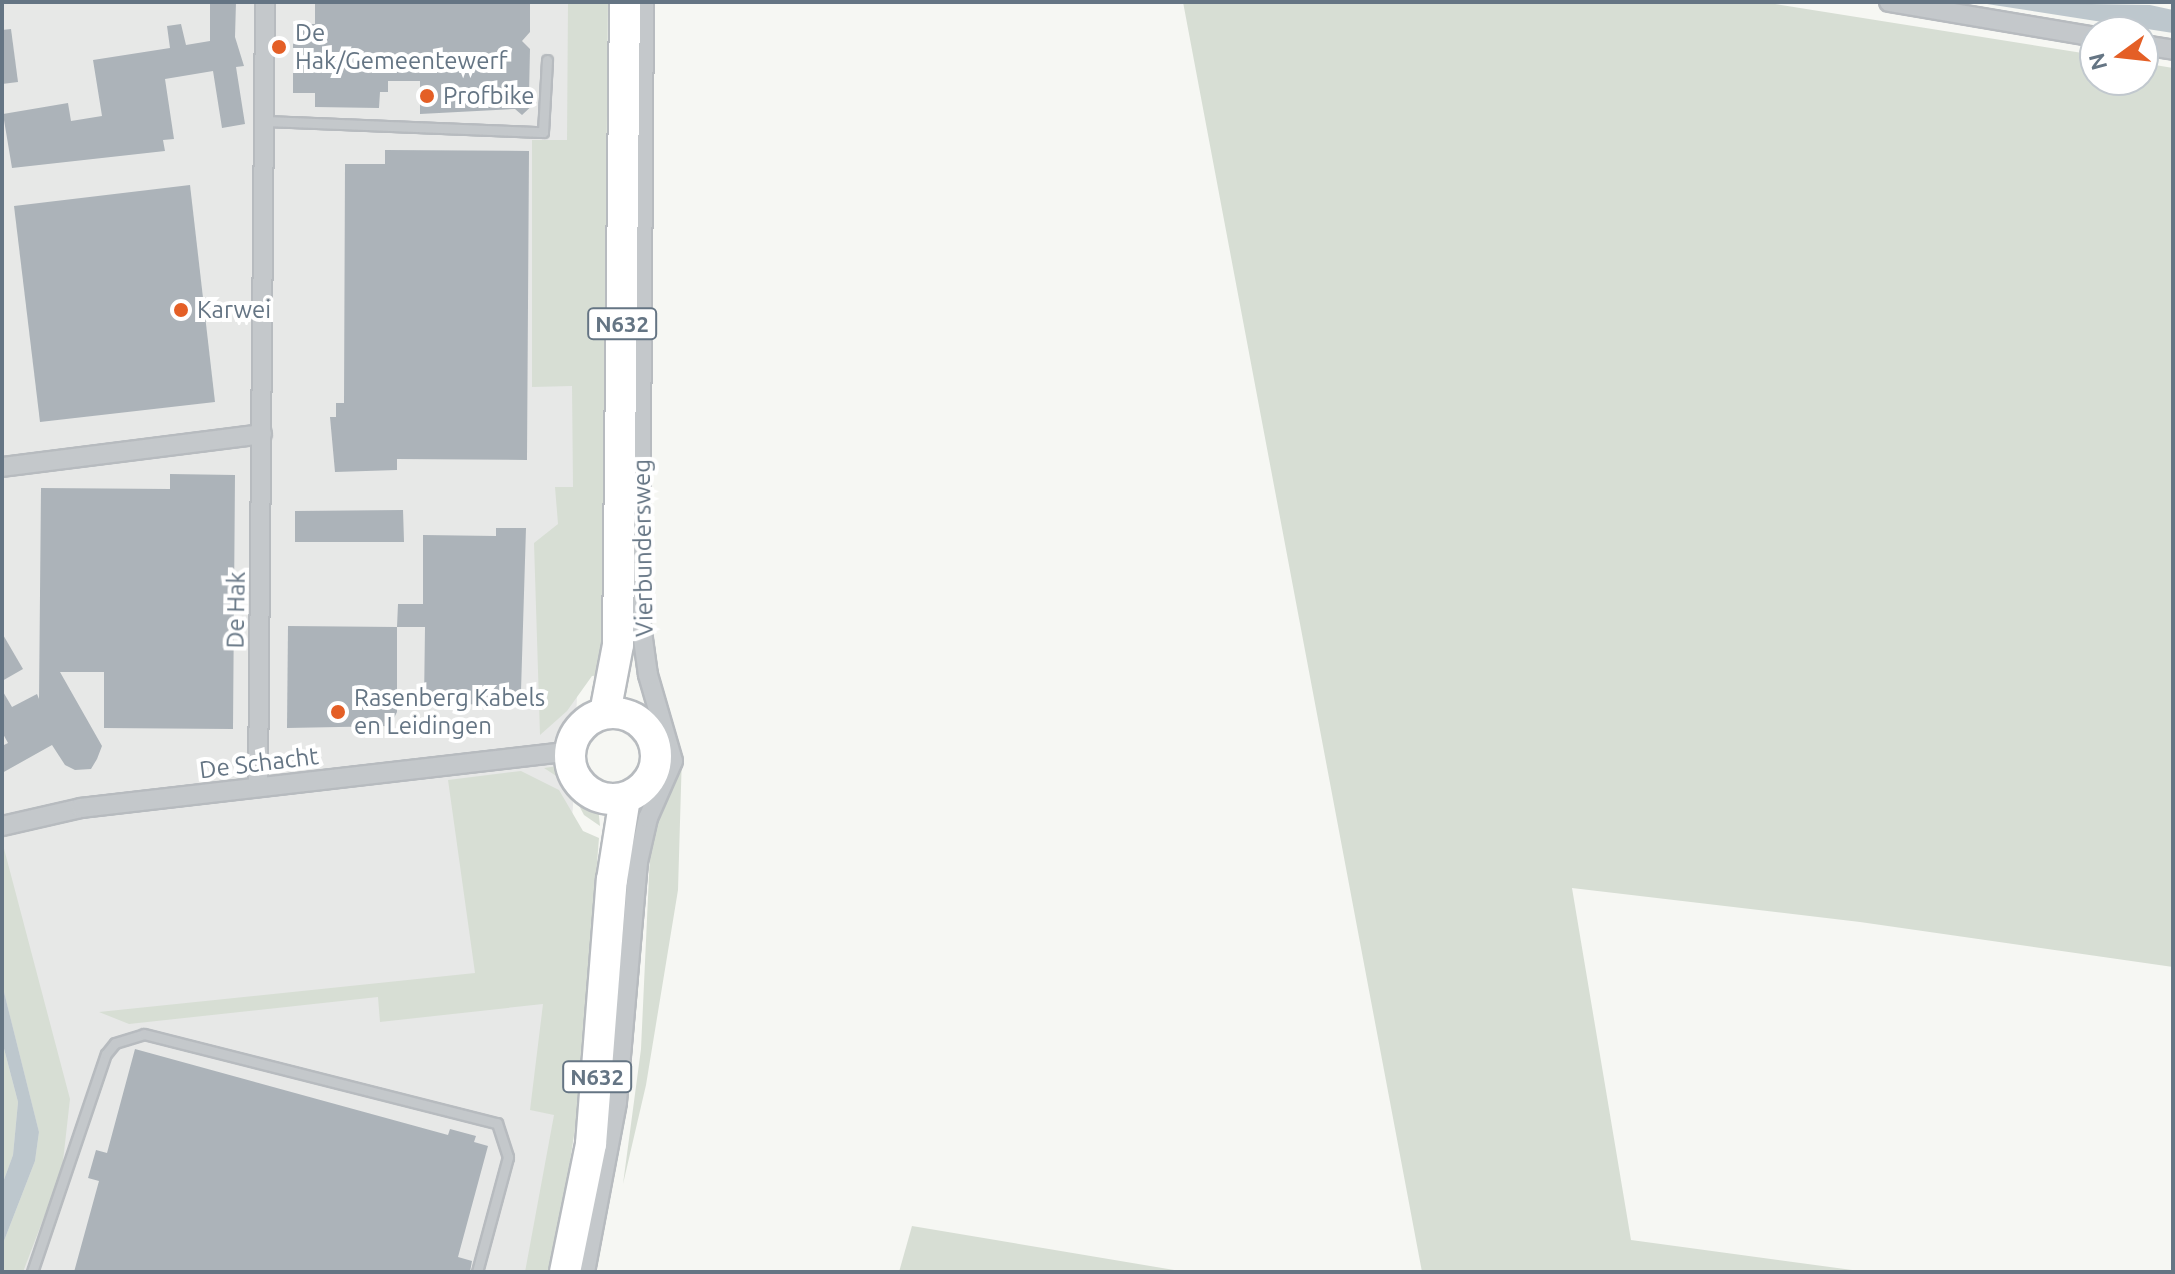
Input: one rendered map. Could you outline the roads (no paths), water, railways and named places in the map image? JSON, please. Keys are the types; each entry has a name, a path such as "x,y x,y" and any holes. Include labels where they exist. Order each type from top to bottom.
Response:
{"main road":[{"name":"Vierbundersweg","path":"617,714 632,291 625,2"},
{"path":"617,714 652,736 655,766 649,780 613,798 577,780 570,751 581,726 617,714"},
{"name":"N632","path":"565,1272 591,1144 612,880 613,798"}],"street":[{"name":"De Hak","path":"258,787 265,2"},
{"name":"Vierbundersweg","path":"585,1272 617,1102 638,862 648,818 673,761 648,675 640,617 632,291 644,2"},
{"path":"1889,2 2079,34"},
{"path":"2,467 262,434"},
{"name":"De Schacht","path":"2,826 81,808 570,751"}],"lane":[{"path":"264,121 543,132 547,60"},
{"path":"32,1272 106,1054 115,1043 144,1034 497,1123 508,1157 477,1272"}],"place":[{"name":"De Hak/Gemeentewerf","path":"279,47"},
{"name":"Profbike","path":"427,96"},
{"name":"Karwei","path":"181,310"},
{"name":"Rasenberg Kabels en Leidingen","path":"338,712"}]}
